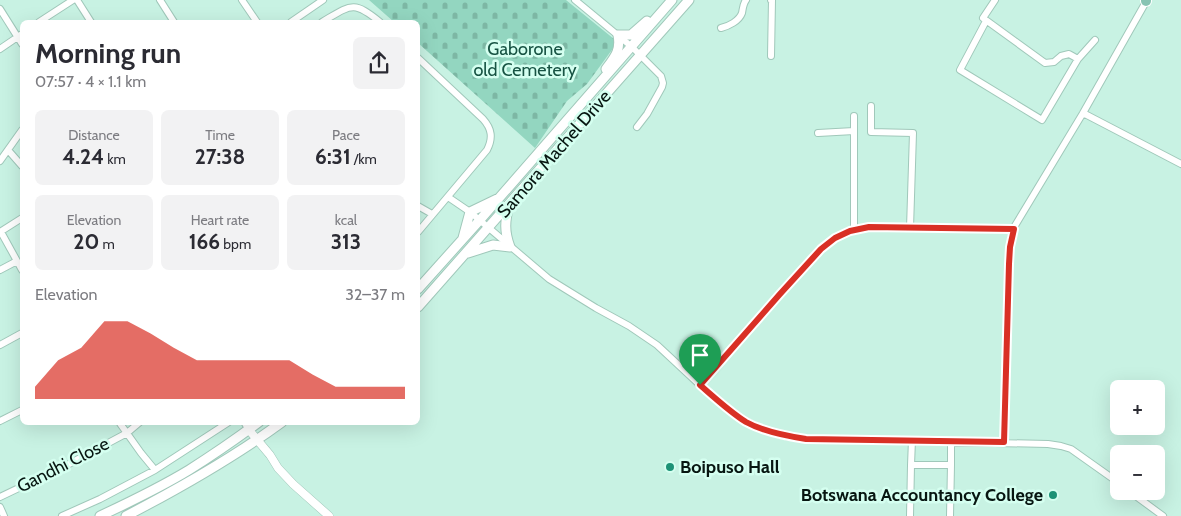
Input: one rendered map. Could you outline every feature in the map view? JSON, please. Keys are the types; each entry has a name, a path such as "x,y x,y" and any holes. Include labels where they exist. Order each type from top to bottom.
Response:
{"main road":[{"name":"Samora Machel Drive","path":"420,287 672,0"},
{"name":"Samora Machel Drive","path":"420,305 690,0"},
{"path":"602,80 604,72 617,52 618,36 631,35 652,17 660,14"},
{"path":"463,238 470,212 500,197"},
{"path":"465,254 493,245 510,247 505,225 510,204"},
{"path":"126,516 194,480 278,425"},
{"path":"100,516 188,470 246,426"}],"street":[{"path":"42,20 73,0"},
{"path":"77,0 90,20"},
{"path":"160,0 173,20"},
{"path":"242,0 256,20"},
{"path":"294,20 323,0"},
{"path":"575,0 632,47 662,76 663,83 647,114 637,127"},
{"path":"721,28 729,26 741,14 746,0"},
{"path":"772,0 772,56"},
{"path":"994,0 983,18 1045,63 1054,62 1061,56 1069,54 1078,59"},
{"path":"1004,442 1009,264 1014,229 1147,0"},
{"path":"325,20 348,7 355,6 369,12 378,20"},
{"path":"0,9 20,35 0,49"},
{"path":"986,21 960,70 1042,120 1078,59 1095,40"},
{"path":"420,60 483,119 491,133 491,143 487,150 420,229"},
{"path":"870,106 871,132 913,132 910,228"},
{"path":"1083,113 1181,164"},
{"path":"854,116 854,231"},
{"path":"818,132 854,131"},
{"path":"0,161 20,133"},
{"path":"8,150 20,164"},
{"path":"448,197 470,212 549,279 642,334 657,345 729,410 747,422 767,431 806,439 1048,444 1071,449 1110,476"},
{"path":"420,207 432,214"},
{"path":"20,219 1,232 20,266"},
{"path":"700,385 821,249 835,238 869,227 1014,229"},
{"path":"0,270 17,261"},
{"path":"0,345 20,334"},
{"path":"0,421 20,411"},
{"path":"122,425 155,470"},
{"name":"Gandhi Close","path":"0,497 69,464 126,433 136,425"},
{"path":"62,516 100,499 155,470 224,425"},
{"path":"246,426 270,455 278,468 293,484 330,516"},
{"path":"910,516 912,440"},
{"path":"950,516 951,441"},
{"path":"911,464 951,465"},
{"path":"1142,500 1163,516"},
{"path":"0,508 4,516"}],"green space":[{"name":"Gaborone old Cemetery","path":"369,0 566,0 614,39 614,47 587,84 567,101 535,148 420,45 420,20 392,20"}],"place":[{"name":"Boipuso Hall","path":"670,467"},
{"name":"Botswana Accountancy College","path":"1053,495"}],"route":[{"path":"869,227 1014,229 1009,264 1004,442 806,439 785,436 767,431 747,422 729,410 700,385 821,249 835,238 850,231 869,227"}]}
